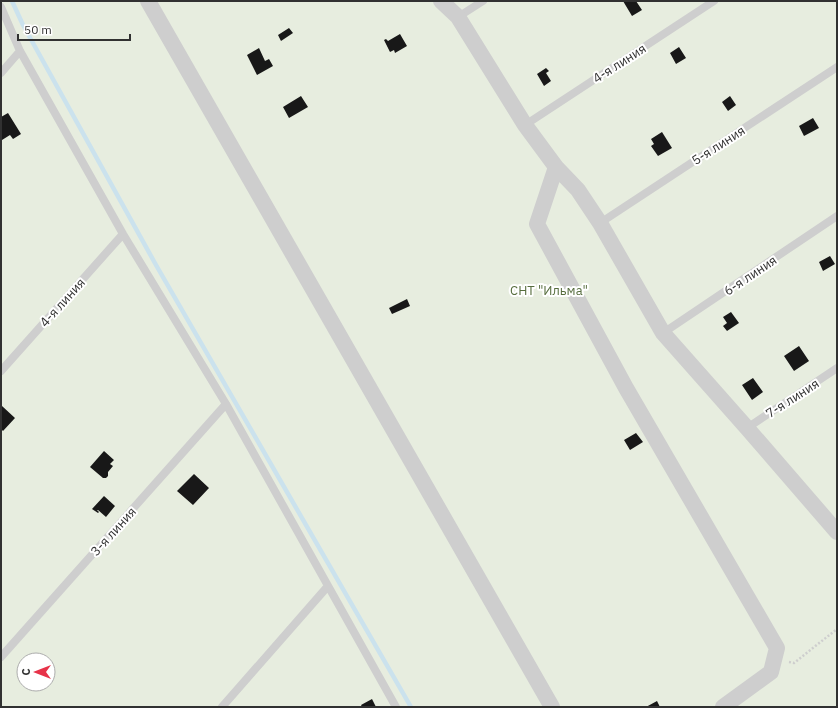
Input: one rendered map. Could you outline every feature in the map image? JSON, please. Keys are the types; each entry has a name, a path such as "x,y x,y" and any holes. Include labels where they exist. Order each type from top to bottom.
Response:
{"street":[{"path":"148,1 552,707"},
{"path":"442,1 458,17 525,125 556,167 578,190 600,223 663,333 835,525"},
{"path":"556,167 537,224 626,388 777,648 771,672 723,707"}],"lane":[{"path":"458,17 483,1"},
{"name":"4-я линия","path":"525,125 714,1"},
{"path":"1,7 20,51 123,234 226,404 396,707"},
{"path":"1,73 20,51"},
{"name":"5-я линия","path":"600,223 837,67"},
{"name":"6-я линия","path":"663,333 837,216"},
{"name":"4-я линия","path":"1,371 123,234"},
{"name":"7-я линия","path":"747,428 837,368"},
{"name":"3-я линия","path":"1,657 226,404"},
{"path":"222,707 328,586"}],"path":[{"path":"774,659 794,663 837,629"}],"green space":[{"name":"СНТ \"Ильма\"","path":"1,1 837,1 837,707 1,707"}],"building":[{"path":"623,1 636,1 642,10 632,16"},
{"path":"289,28 293,33 281,41 278,35"},
{"path":"400,34 407,46 395,53 394,50 390,52 384,40 386,39 388,41"},
{"path":"679,47 686,58 676,64 670,53"},
{"path":"259,48 265,61 269,59 273,66 257,75 247,55"},
{"path":"546,68 549,71 546,73 551,81 544,86 537,74"},
{"path":"301,96 308,107 289,118 283,107"},
{"path":"730,96 736,105 728,111 722,102"},
{"path":"8,113 21,134 13,139 10,135 2,140 1,117"},
{"path":"813,118 819,128 804,136 799,126"},
{"path":"662,132 672,148 658,156 651,146 654,144 651,139"},
{"path":"830,256 835,264 823,271 819,262"},
{"path":"407,299 410,306 392,314 389,308"},
{"path":"731,312 739,323 727,331 723,326 727,323 723,317"},
{"path":"799,346 809,361 794,371 784,356"},
{"path":"753,378 763,392 752,400 742,385"},
{"path":"2,406 15,418 3,431 1,429"},
{"path":"636,433 643,442 630,450 624,440"},
{"path":"104,451 114,460 110,464 113,466 108,472 108,476 106,478 103,478 90,467"},
{"path":"194,474 209,488 193,505 177,491"},
{"path":"104,496 115,506 106,517 98,510 98,513 92,509"},
{"path":"372,699 376,707 362,707 361,705"},
{"path":"657,701 660,707 646,707"}],"waterway":[{"path":"12,1 23,25 156,265 411,707"}]}
